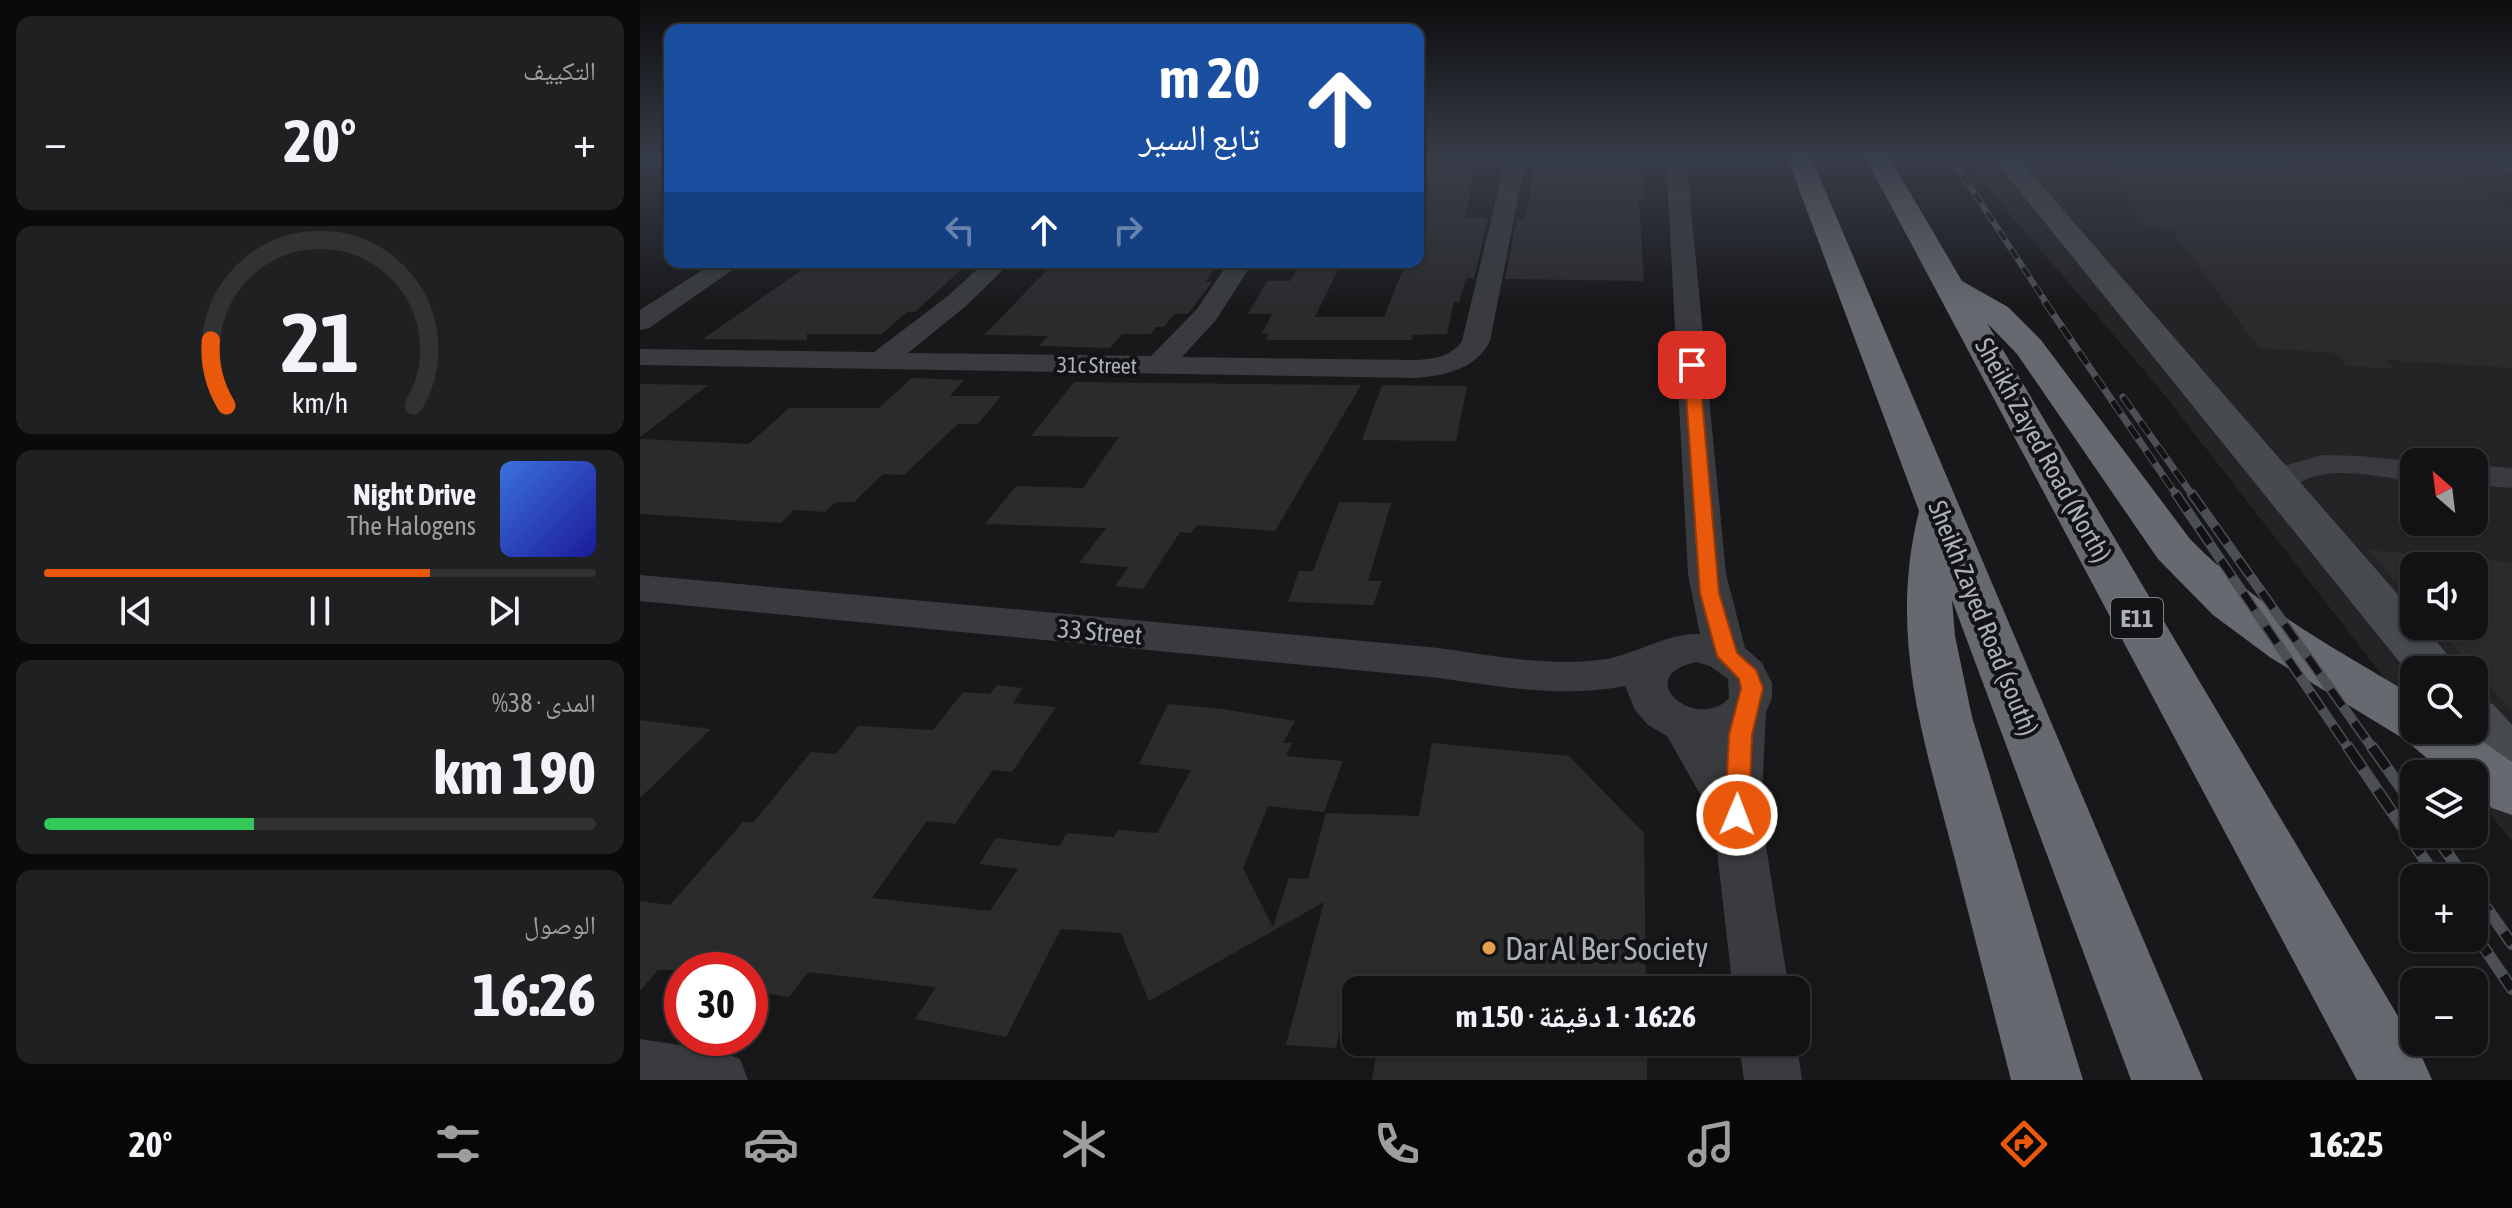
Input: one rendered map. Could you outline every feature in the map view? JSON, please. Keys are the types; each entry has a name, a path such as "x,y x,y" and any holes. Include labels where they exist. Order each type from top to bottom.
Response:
{"highway":[{"name":"Sheikh Zayed Road (south)","path":"1819,207 2167,1080"},
{"name":"Sheikh Zayed Road (North)","path":"1906,207 2396,1080"},
{"path":"1950,284 1997,314 2022,338 2194,572 2248,620 2282,644 2400,714"},
{"path":"1940,511 1932,539 1926,602 1935,679 2047,1080"},
{"path":"2445,744 2512,792"}],"street":[{"name":"31c Street","path":"640,357 1416,369 1458,360 1474,348 1505,207"},
{"path":"1680,207 1707,574 1714,613 1727,656"},
{"path":"2046,207 2422,656"},
{"path":"640,322 723,268"},
{"path":"891,363 993,268"},
{"path":"1168,366 1201,329 1207,314 1237,268"},
{"name":"31c Street","path":"640,364 707,360"},
{"path":"2231,427 2280,450 2343,465 2400,470"},
{"path":"2278,485 2291,472 2302,468 2343,465"},
{"path":"2488,476 2512,478"},
{"path":"1707,574 1693,614 1646,672 1646,697 1675,721 1711,767 1737,815"},
{"name":"33 Street","path":"640,588 1439,663 1560,679 1615,696 1675,721"},
{"path":"1660,658 1696,648 1727,656 1748,676 1751,700 1744,711 1718,726 1675,721"},
{"name":"33 Street","path":"1560,679 1599,677 1660,658"},
{"path":"1744,711 1737,815 1759,976"},
{"path":"2488,735 2512,763"},
{"path":"1770,1056 1773,1080"},
{"path":"640,1068 719,1080"}],"shaded area":[{"path":"2004,207 2512,207 2512,842 2488,811 2488,760 2474,760 2474,744 2488,744 2488,656 2400,656 2400,698 2159,388"}],"building":[{"path":"1424,207 1467,207 1465,217 1488,218 1474,278 1466,278 1459,302 1454,302 1447,334 1413,335 1412,340 1266,340 1269,334 1262,334 1272,314 1248,314 1267,281 1290,281 1298,268 1339,268 1315,317 1384,317 1404,268 1424,268"},
{"path":"1527,207 1639,207 1644,281 1505,279 1517,218 1524,218"},
{"path":"2134,207 2506,207 2512,212 2512,368 2386,360 2395,369 2346,366 2335,353 2259,348 2171,229 2148,227"},
{"path":"804,268 963,268 915,312 907,312 882,334 807,334 807,340 703,339"},
{"path":"1049,268 1216,268 1205,282 1212,282 1188,314 1174,314 1164,327 1156,327 1151,334 1122,334 1110,348 1039,346 1048,336 984,335"},
{"path":"912,378 964,380 950,396 1001,396 978,424 958,424 904,475 883,474 854,502 836,502 825,512 794,510 781,523 640,514 640,439 749,444 789,408 879,408"},
{"path":"1074,382 1361,385 1275,531 1197,525 1191,533 1180,532 1143,589 1115,586 1128,567 1079,563 1106,528 985,524 1016,486 1083,488 1119,437 1031,436"},
{"path":"640,384 708,385 640,437"},
{"path":"1382,385 1467,386 1456,441 1362,440"},
{"path":"1339,502 1391,503 1368,581 1382,581 1373,605 1288,602 1299,571 1313,571"},
{"path":"2368,550 2400,553 2400,586"},
{"path":"2488,560 2512,562 2512,712 2488,685 2488,656 2463,656 2448,640 2488,640"},
{"path":"997,685 1023,688 1013,703 1056,707 1012,772 993,770 955,824 927,821 872,898 990,911 1018,869 979,864 996,838 1059,846 1067,833 1114,837 1118,830 1157,833 1191,770 1139,764 1168,704 1223,709 1295,721 1283,743 1292,743 1286,756 1343,761 1324,812 1268,806 1243,868 1273,927 1289,878 1308,879 1326,813 1419,816 1432,743 1569,756 1644,833 1646,976 1342,976 1342,1021 1336,1048 1286,1045 1324,902 1149,1001 1121,933 1061,929 1006,1037 915,1019 936,987 808,972 789,997 768,994 768,952 664,952 664,970 658,970 640,991 640,901 670,905 743,822 753,823 811,752 836,754 858,726 933,730 963,692 990,694"},
{"path":"640,720 711,729 640,798"},
{"path":"1376,1056 1647,1056 1647,1080 1372,1080"}],"railway":[{"path":"1984,207 2047,304"},
{"path":"2045,302 2177,496"},
{"path":"2123,397 2193,496"},
{"path":"2176,494 2349,749"},
{"path":"2192,494 2373,749"},
{"path":"2348,747 2427,864"},
{"path":"2372,747 2400,786"},
{"path":"2444,848 2455,864"},
{"path":"2488,910 2512,944"},
{"path":"2487,952 2512,989"}],"place":[{"name":"Dar Al Ber Society","path":"1489,948"}],"route":[{"path":"1692,365 1710,593 1727,656 1740,664 1752,688 1751,700 1744,711 1741,735 1737,815"}]}
